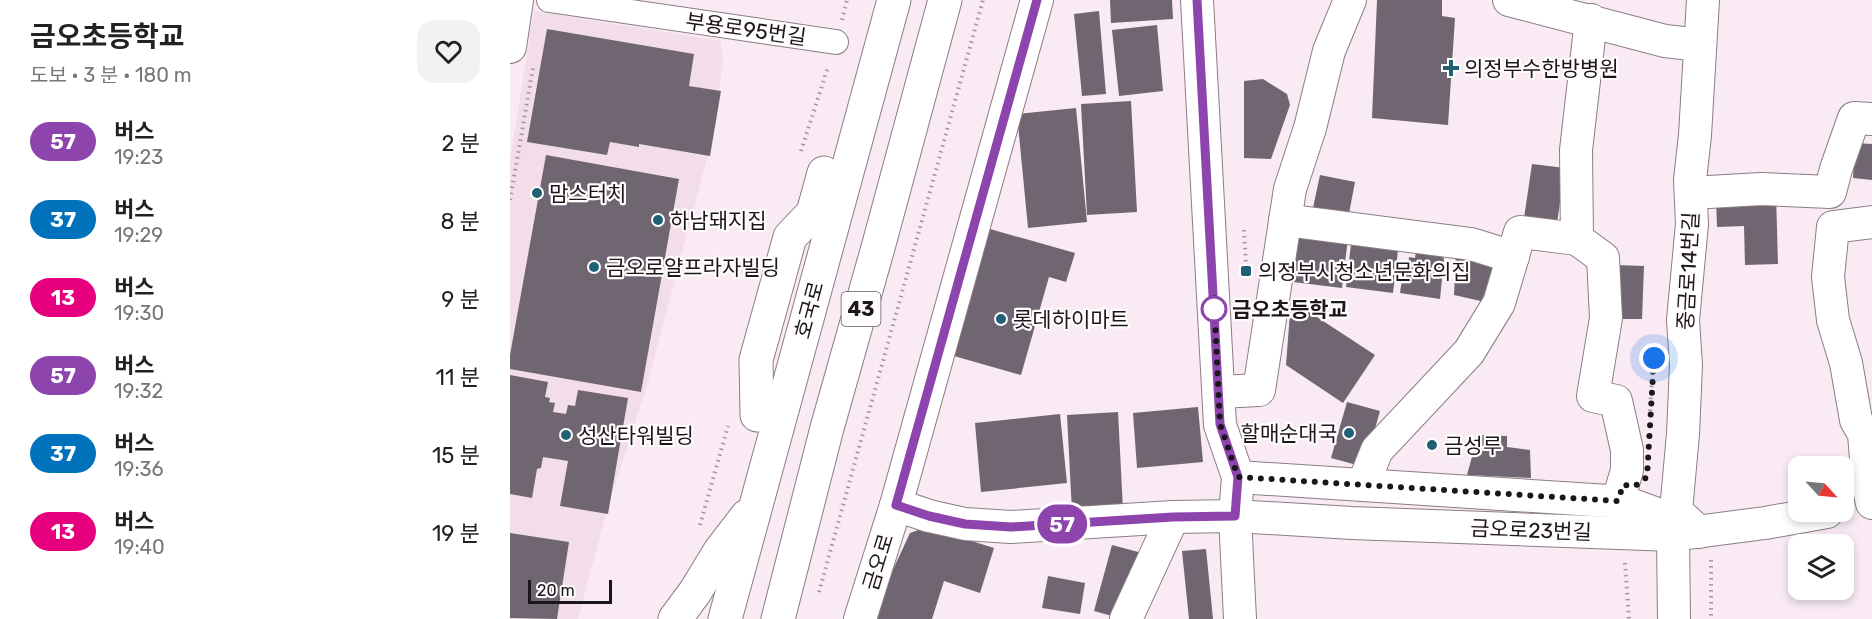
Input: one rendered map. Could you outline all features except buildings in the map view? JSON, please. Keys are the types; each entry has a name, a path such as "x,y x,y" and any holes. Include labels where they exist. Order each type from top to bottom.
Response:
{"main road":[{"name":"호국로","path":"724,619 894,0"},
{"name":"43","path":"778,619 827,428 945,0"},
{"path":"675,619 695,592 744,417 756,360 790,237 813,213 835,132 867,98"},
{"path":"709,541 757,503"}],"street":[{"path":"517,0 523,53"},
{"name":"부용로95번길","path":"549,0 836,42"},
{"name":"금오로","path":"860,619 896,505 1037,0"},
{"path":"1197,0 1220,424 1238,477 1235,516 1240,619"},
{"path":"1219,392 1259,390 1290,189 1310,128 1329,51 1350,0"},
{"path":"1509,0 1665,41 1700,45"},
{"name":"중금로14번길","path":"1696,540 1676,512 1686,365 1683,320 1692,224 1690,180 1703,0"},
{"path":"1578,239 1576,150 1591,20"},
{"path":"1691,193 1761,189 1830,192 1841,151 1854,118 1872,119"},
{"path":"1285,220 1471,244 1513,257"},
{"path":"1854,506 1872,503 1864,434 1856,420 1846,363 1833,320 1828,277 1833,227 1872,222"},
{"path":"1363,485 1377,450 1469,352 1499,303 1520,232 1578,239 1603,258 1606,318 1593,396 1616,401 1627,450 1627,470 1618,501"},
{"path":"1238,477 1618,501 1660,515 1696,540 1674,619"},
{"name":"금오로","path":"896,505 929,516 965,524 1011,527 1173,517 1235,516"},
{"name":"금오로23번길","path":"1235,516 1696,540 1788,520"},
{"path":"1126,619 1173,517"}],"path":[{"path":"800,155 847,0"},
{"path":"816,602 983,0"},
{"path":"510,200 523,53"},
{"path":"1650,418 1654,358"},
{"path":"709,541 744,417"},
{"path":"1696,540 1711,557 1712,619"}],"shaded area":[{"path":"534,11 721,41 723,64 707,158 646,389 606,513 578,619 510,619 510,160"}],"bus line":[{"name":"57","path":"1037,0 896,505 929,516 965,524 1011,527 1173,517 1235,516 1238,477 1220,424 1197,0"}],"place":[{"name":"의정부수한방병원","path":"1451,68"},
{"name":"맘스터치","path":"537,193"},
{"name":"하남돼지집","path":"658,220"},
{"name":"금오로얄프라자빌딩","path":"594,267"},
{"name":"의정부시청소년문화의집","path":"1246,271"},
{"name":"금오초등학교","path":"1214,309"},
{"name":"롯데하이마트","path":"1001,319"},
{"name":"할매순대국","path":"1349,433"},
{"name":"성산타워빌딩","path":"566,435"},
{"name":"금성루","path":"1432,445"}],"route":[{"path":"1214,309 1214,298 1220,424 1238,477 1618,501 1623,485 1635,486 1647,477 1654,358"}]}
